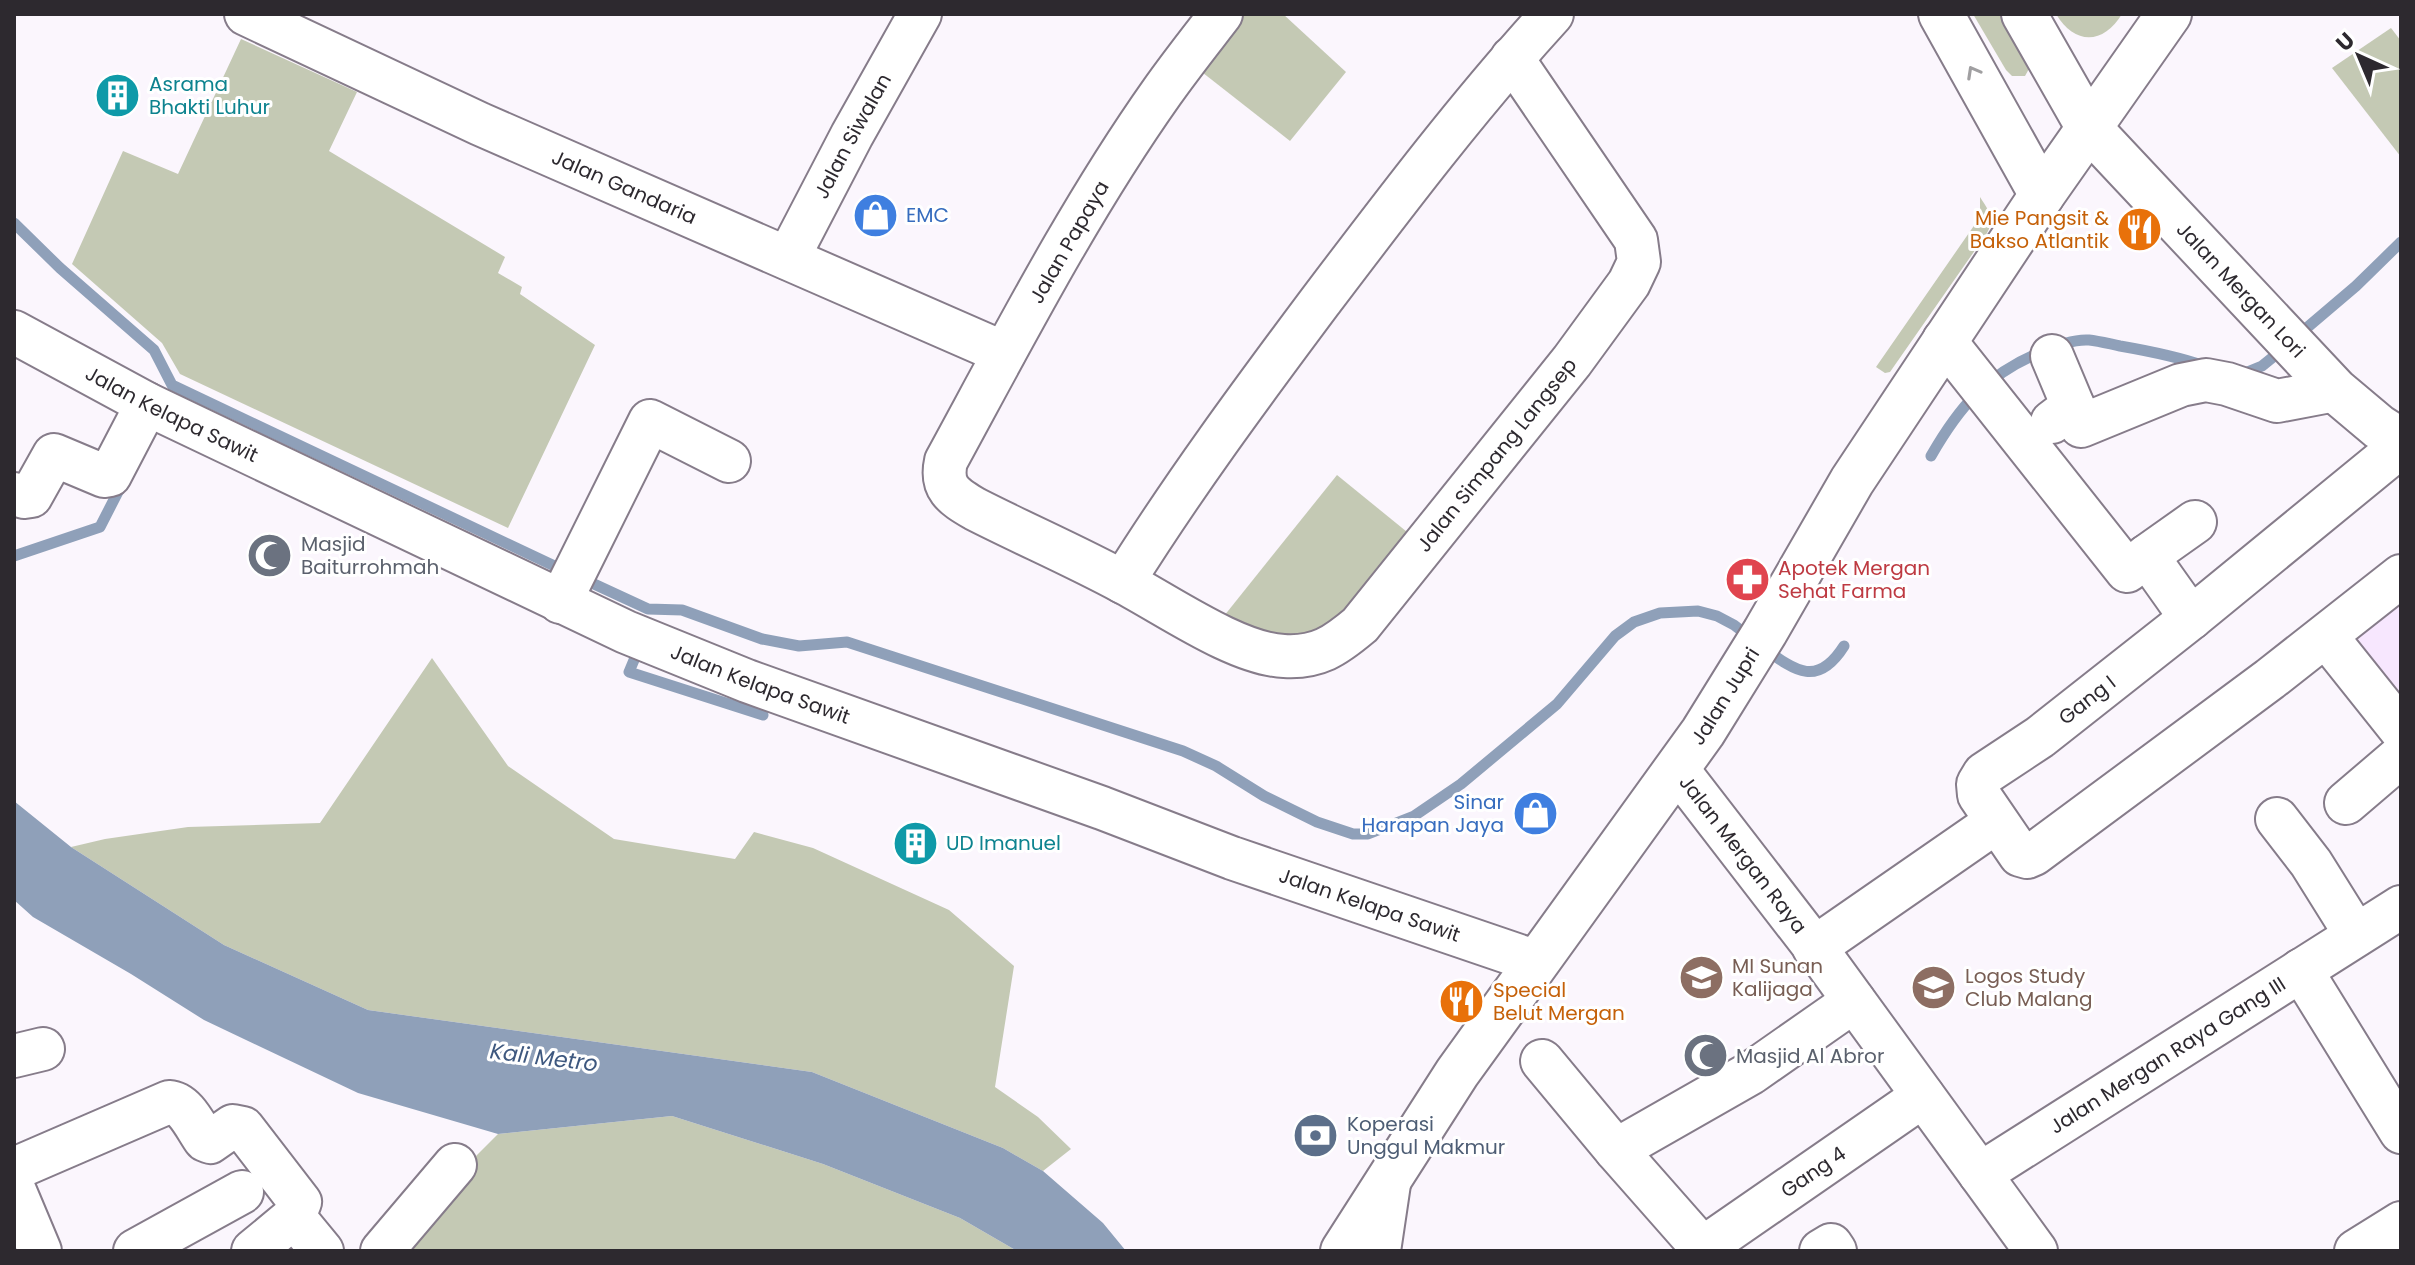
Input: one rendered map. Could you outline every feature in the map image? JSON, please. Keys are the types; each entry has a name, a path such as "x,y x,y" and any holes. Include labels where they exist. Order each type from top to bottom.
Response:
{"main road":[{"path":"1941,14 2042,195"},
{"name":"Jalan Mergan Lori","path":"2024,14 2089,128 2335,390 2401,443"},
{"name":"Jalan Jupri","path":"1343,1251 1457,1073 1677,769 1758,644 1852,481 2042,195 2169,14"}],"street":[{"name":"Jalan Gandaria","path":"246,14 480,124 1004,353"},
{"name":"Jalan Papaya","path":"944,484 946,461 1004,353 1100,188 1161,93 1221,14"},
{"path":"1123,582 1161,521 1406,188 1552,14"},
{"name":"Jalan Siwalan","path":"788,258 917,15"},
{"name":"Jalan Simpang Langsep","path":"944,484 958,499 975,509 1123,582 1219,635 1264,653 1285,657 1312,654 1336,646 1360,625 1572,361 1629,283 1639,262 1636,240 1512,58"},
{"name":"Jalan Kelapa Sawit","path":"14,332 147,404 568,587 626,632 747,681 1102,808 1232,858 1537,962"},
{"path":"1944,340 2127,571 2195,522"},
{"path":"2052,356 2081,426 2181,385 2206,380 2277,401 2335,390"},
{"path":"14,494 31,496 54,455 104,476 110,475 147,404"},
{"path":"2025,442 2073,406"},
{"path":"568,587 650,421 729,461"},
{"name":"Gang I","path":"2326,636 2034,854 2027,857 2020,855 1979,795 1978,784 1984,774 2040,737 2191,618 2401,443"},
{"path":"2147,556 2191,618"},
{"path":"2401,576 2326,636 2401,730"},
{"path":"2346,803 2401,756"},
{"name":"Jalan Mergan Raya","path":"1677,769 1854,1001 2036,1251"},
{"path":"2277,819 2311,863 2356,935"},
{"path":"1814,948 1996,822"},
{"name":"Jalan Mergan Raya Gang III","path":"1980,1174 2401,907"},
{"path":"2301,970 2401,1132"},
{"path":"1616,1150 1751,1073 1854,1001"},
{"path":"1542,1061 1704,1250"},
{"name":"Gang 4","path":"1704,1250 1923,1096"},
{"path":"14,1169 169,1102 176,1103 205,1140 210,1142 233,1126 243,1128 300,1202 294,1217 253,1251"},
{"path":"382,1251 455,1165"},
{"path":"1379,1251 1390,1175"},
{"path":"14,1189 40,1251"},
{"path":"135,1251 242,1192"},
{"path":"294,1217 322,1251"},
{"path":"2356,1251 2401,1223"},
{"path":"1821,1251 1831,1245 1835,1251"}],"shaded area":[{"path":"2401,587 2401,717 2339,638"}],"green space":[{"path":"1244,14 1283,14 1346,72 1290,141 1198,69"},
{"path":"1973,14 2006,14 2030,67 2025,76 2012,76 2006,70"},
{"path":"2056,14 2122,14 2107,31 2089,37 2072,32"},
{"path":"2391,28 2401,41 2401,157 2332,68"},
{"path":"241,39 357,92 329,151 505,257 498,273 522,287 520,294 595,345 508,528 180,374 162,343 72,264 123,151 178,174"},
{"path":"1980,197 1991,219 1987,233 1890,372 1885,373 1876,367 1980,217"},
{"path":"1337,475 1412,536 1330,634 1291,643 1224,616"},
{"path":"432,658 508,766 614,839 735,859 754,832 813,848 949,910 1014,966 995,1087 1038,1117 1071,1149 1043,1171 1003,1148 812,1072 368,1010 224,945 71,847 188,827 320,823"},
{"path":"672,1116 823,1164 960,1218 1017,1251 393,1251 461,1171 498,1134"}],"water":[{"name":"Kali Metro","path":"14,801 71,847 224,945 368,1010 812,1072 1003,1148 1043,1171 1103,1223 1126,1251 1017,1251 960,1218 823,1164 672,1116 498,1134 358,1093 204,1020 33,917 14,900"}],"waterway":[{"path":"14,223 60,268 154,350 172,385 565,571"},
{"path":"2296,337 2356,286 2401,242"},
{"path":"1931,456 1952,422 1976,394 2005,371 2059,345 2093,340 2204,366"},
{"path":"2240,375 2262,366 2283,349"},
{"path":"14,556 100,527 122,484"},
{"path":"581,578 648,609 682,610 762,639 799,646 847,642 1183,751 1317,822 1353,834 1368,834 1414,816 1461,784 1557,704 1615,636 1634,622 1660,613 1698,611 1717,616 1751,638"},
{"path":"1764,648 1797,669 1816,671 1834,659 1844,646"},
{"path":"634,660 629,672 763,715"}],"place":[{"name":"Asrama Bhakti Luhur","path":"118,95"},
{"name":"EMC","path":"875,215"},
{"name":"Mie Pangsit & Bakso Atlantik","path":"2140,230"},
{"name":"Masjid Baiturrohmah","path":"270,555"},
{"name":"Apotek Mergan Sehat Farma","path":"1747,579"},
{"name":"Sinar Harapan Jaya","path":"1535,814"},
{"name":"UD Imanuel","path":"915,843"},
{"name":"MI Sunan Kalijaga","path":"1701,977"},
{"name":"Logos Study Club Malang","path":"1934,988"},
{"name":"Special Belut Mergan","path":"1462,1001"},
{"name":"Masjid Al Abror","path":"1705,1056"},
{"name":"Koperasi Unggul Makmur","path":"1316,1136"}]}
